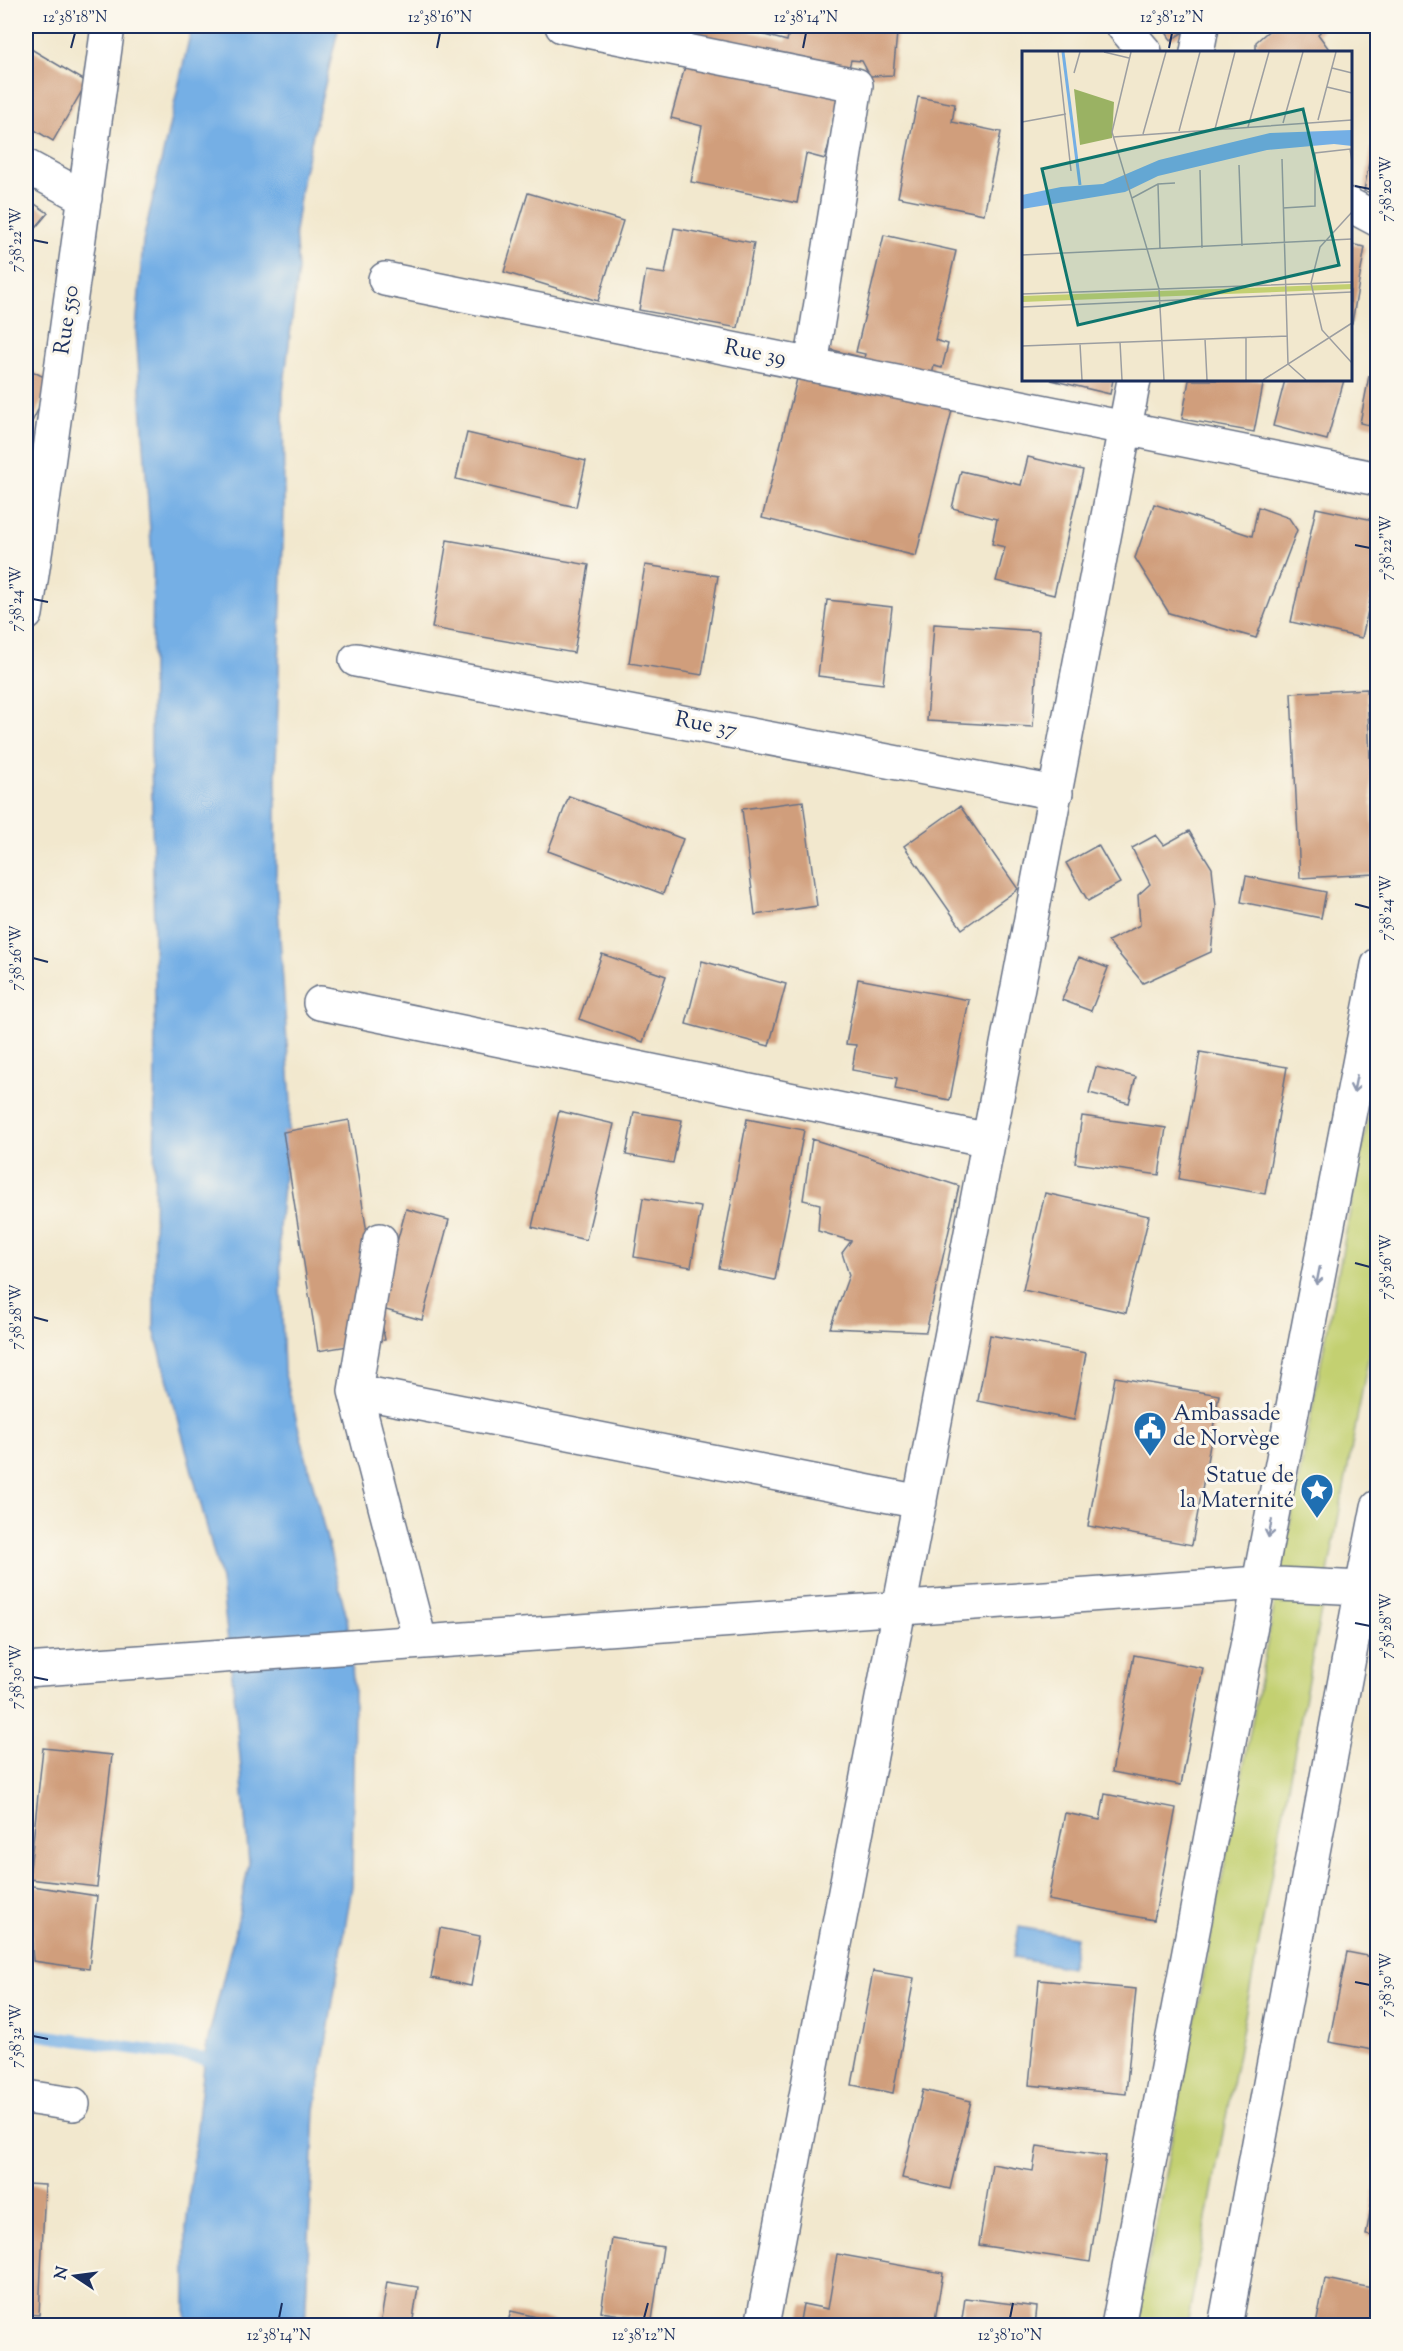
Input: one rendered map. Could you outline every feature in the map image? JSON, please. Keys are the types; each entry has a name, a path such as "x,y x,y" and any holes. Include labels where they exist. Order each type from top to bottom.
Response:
{"street":[{"name":"Rue 550","path":"26,614 34,496 85,198 108,26"},
{"path":"562,26 856,85 811,365"},
{"path":"1123,26 1144,51"},
{"path":"1197,51 1202,26"},
{"path":"26,166 85,198"},
{"path":"1352,206 1377,220"},
{"name":"Rue 39","path":"385,279 1377,479"},
{"path":"762,2325 1134,381"},
{"name":"Rue 37","path":"356,660 1056,793"},
{"path":"1118,2325 1377,965"},
{"path":"320,1003 989,1140"},
{"path":"380,1240 355,1391 420,1641"},
{"path":"355,1391 920,1502"},
{"path":"1225,2325 1370,1589 1377,1507"},
{"path":"26,1670 1259,1583 1370,1589"},
{"path":"26,2097 74,2104"}],"green space":[{"path":"1377,1071 1377,1312 1187,2325 1136,2326"}],"water":[{"path":"192,26 339,26 303,176 295,232 298,270 283,393 284,509 276,765 276,877 291,1103 279,1228 284,1371 347,1618 354,1689 352,1886 315,2110 305,2325 186,2325 186,2227 206,2047 237,1924 249,1863 236,1711 221,1580 154,1329 155,996 151,747 153,573 136,331 143,241"},
{"path":"1019,1927 1076,1937 1071,1968 1013,1958"}],"building":[{"path":"696,26 730,26 787,41 790,26 887,26 897,33 893,75 870,76 862,61 851,60 825,159 806,154 797,203 691,182 702,126 671,118"},
{"path":"1162,26 1193,26 1171,40"},
{"path":"1274,26 1326,26 1318,34 1330,51 1256,51 1256,42"},
{"path":"26,46 87,82 53,141 26,125"},
{"path":"918,97 955,104 952,122 1001,132 984,214 898,197"},
{"path":"1376,123 1378,123 1378,194 1364,191"},
{"path":"528,193 623,221 598,301 504,272"},
{"path":"26,198 48,213 26,239"},
{"path":"674,228 754,243 738,328 639,310 646,271 665,274"},
{"path":"884,235 956,251 935,340 948,344 942,368 934,366 932,375 959,382 916,556 762,518 806,343 864,358 865,354 856,352"},
{"path":"1352,244 1365,247 1352,323"},
{"path":"26,368 52,381 26,434"},
{"path":"1369,376 1378,378 1378,427 1360,423"},
{"path":"1055,381 1113,381 1110,394"},
{"path":"1189,381 1264,381 1254,432 1182,419"},
{"path":"1285,381 1344,381 1327,440 1273,426"},
{"path":"467,433 586,461 576,507 456,479"},
{"path":"1028,457 1083,470 1054,595 996,581 1005,547 992,544 997,519 952,508 961,471 1021,485"},
{"path":"1154,504 1252,536 1258,507 1289,518 1297,530 1256,638 1169,613 1135,558"},
{"path":"1316,508 1378,521 1378,565 1362,638 1291,622"},
{"path":"447,540 589,565 574,653 432,628"},
{"path":"645,565 718,576 702,675 629,663"},
{"path":"827,600 892,607 883,684 818,676"},
{"path":"934,624 1039,631 1033,727 927,721"},
{"path":"1367,689 1375,874 1300,878 1291,693"},
{"path":"569,796 683,839 663,894 548,851"},
{"path":"803,801 817,906 755,915 742,809"},
{"path":"960,806 1018,889 962,929 904,846"},
{"path":"1189,831 1212,868 1216,907 1211,952 1143,983 1108,941 1140,925 1138,895 1150,884 1132,848 1156,835 1164,845"},
{"path":"1098,845 1120,883 1088,901 1066,863"},
{"path":"1246,876 1326,892 1321,918 1241,902"},
{"path":"602,954 666,976 643,1042 579,1019"},
{"path":"1079,957 1108,968 1091,1011 1062,1000"},
{"path":"702,961 786,984 769,1046 686,1024"},
{"path":"858,979 969,1000 950,1100 895,1089 897,1078 852,1070 856,1045 846,1044"},
{"path":"1200,1052 1287,1067 1265,1194 1179,1179"},
{"path":"1096,1067 1136,1077 1129,1103 1089,1093"},
{"path":"559,1111 614,1124 586,1240 532,1227"},
{"path":"634,1112 682,1120 673,1163 626,1155"},
{"path":"1082,1116 1166,1128 1159,1175 1075,1163"},
{"path":"747,1119 804,1130 775,1280 719,1268"},
{"path":"349,1120 385,1340 318,1351 283,1132"},
{"path":"812,1139 959,1186 926,1332 830,1328 849,1275 842,1253 851,1241 818,1231 820,1204 803,1200"},
{"path":"1045,1193 1149,1216 1126,1313 1023,1290"},
{"path":"643,1198 701,1207 691,1267 634,1257"},
{"path":"406,1209 449,1220 422,1320 379,1308"},
{"path":"990,1335 1086,1353 1074,1420 978,1401"},
{"path":"1115,1377 1219,1395 1192,1545 1088,1526"},
{"path":"1134,1655 1203,1668 1181,1785 1112,1772"},
{"path":"43,1748 112,1755 97,1887 29,1879"},
{"path":"1105,1794 1176,1808 1154,1920 1048,1900 1065,1813 1100,1820"},
{"path":"26,1885 97,1896 89,1969 33,1961 30,1920 26,1918"},
{"path":"440,1928 480,1936 471,1986 431,1978"},
{"path":"1347,1952 1378,1958 1378,2051 1329,2042"},
{"path":"873,1971 914,1978 893,2093 852,2085"},
{"path":"1039,1980 1136,1989 1126,2094 1029,2085"},
{"path":"923,2090 971,2101 950,2189 902,2178"},
{"path":"1037,2146 1106,2156 1090,2262 979,2245 992,2164 1033,2171"},
{"path":"1376,2180 1378,2180 1378,2237 1366,2235"},
{"path":"26,2184 45,2185 39,2315 26,2314"},
{"path":"612,2239 663,2247 652,2320 601,2312"},
{"path":"837,2254 943,2273 934,2326 799,2326 803,2304 828,2309"},
{"path":"1325,2279 1378,2289 1378,2326 1316,2325"},
{"path":"387,2282 418,2287 412,2326 380,2326"},
{"path":"965,2298 1037,2307 1035,2326 961,2326"},
{"path":"511,2311 570,2325 507,2326"}],"waterway":[{"path":"26,2033 220,2061"}],"place":[{"name":"Ambassade de Norvège","path":"1150,1457"},
{"name":"Statue de la Maternité","path":"1317,1519"}]}
